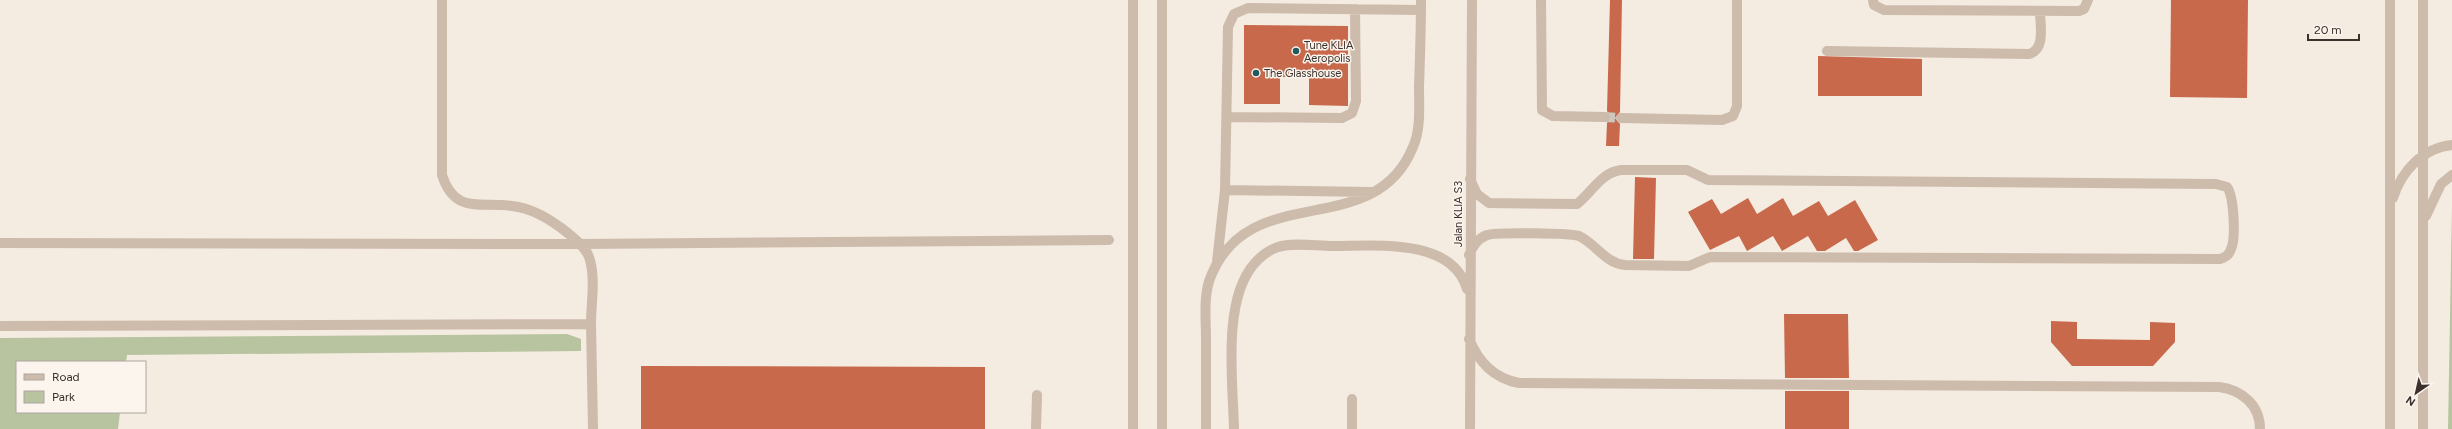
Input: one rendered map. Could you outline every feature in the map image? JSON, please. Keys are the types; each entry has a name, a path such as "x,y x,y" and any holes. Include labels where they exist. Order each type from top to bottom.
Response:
{"street":[{"path":"442,0 442,175 452,196 473,205 512,206 541,215 555,223 580,244 589,256 592,271 591,324 593,429"},
{"path":"1132,0 1133,429"},
{"path":"1162,0 1162,429"},
{"name":"Jalan KLIA S3","path":"1470,429 1469,255 1472,0"},
{"path":"1541,0 1542,110 1553,116 1605,118"},
{"path":"1621,118 1722,120 1732,116 1736,106 1737,0"},
{"path":"1873,0 1874,5 1884,10 2040,11 2079,11 2084,9 2088,0"},
{"path":"2390,0 2390,429"},
{"path":"2423,0 2423,429"},
{"path":"1206,429 1206,293 1217,262 1225,190 1228,27 1234,14 1248,8 1355,9 1421,5 1419,125 1414,146 1402,169 1389,182 1374,192 1339,206 1281,216 1264,222 1246,232 1217,262"},
{"path":"1227,117 1342,118 1352,113 1356,101 1355,9"},
{"path":"1827,51 2029,54 2034,52 2039,47 2040,11"},
{"path":"2390,212 2401,179 2423,155 2443,146 2452,144"},
{"path":"1469,255 1476,242 1481,238 1496,234 1578,236 1609,260 1617,264 1625,265 1689,266 1710,257 2220,258 2228,254 2233,246 2232,197 2227,187 2216,184 1708,180 1693,171 1687,170 1613,170 1577,204 1497,205 1482,200 1470,179"},
{"path":"2423,227 2433,197 2441,184 2452,175"},
{"path":"1225,190 1374,192"},
{"path":"0,243 580,244 1109,240"},
{"path":"1234,429 1233,318 1237,294 1245,277 1265,253 1279,247 1298,246 1400,246 1416,249 1432,254 1454,268 1462,277 1469,302"},
{"path":"0,326 591,324"},
{"path":"1469,339 1484,366 1507,380 1519,383 2219,387 2231,389 2253,404 2258,415 2260,429"},
{"path":"1036,429 1037,395"},
{"path":"1352,399 1352,429"}],"green space":[{"path":"2452,206 2452,429 2448,429"},
{"path":"567,334 581,339 581,351 127,355 126,361 16,361 16,413 120,413 118,429 0,429 0,338"}],"building":[{"path":"1610,0 1622,0 1620,112 1615,118 1620,124 1619,146 1606,146 1607,123 1611,117 1607,111"},
{"path":"2171,0 2248,0 2247,98 2170,97"},
{"name":"Tune KLIA Aeropolis","path":"1244,25 1348,26 1348,106 1309,105 1309,77 1280,77 1280,104 1244,104"},
{"path":"1818,56 1922,59 1922,96 1818,96"},
{"path":"1635,177 1656,178 1654,259 1633,259"},
{"path":"1748,198 1757,214 1783,198 1793,216 1819,201 1828,216 1855,200 1878,240 1858,251 1854,251 1846,238 1825,251 1817,251 1808,236 1782,251 1773,236 1747,251 1739,236 1710,250 1688,212 1712,199 1721,214"},
{"path":"1784,314 1848,314 1849,378 1785,378"},
{"path":"2051,321 2077,322 2077,339 2150,340 2150,322 2175,323 2175,342 2153,366 2072,366 2051,342"},
{"path":"641,366 985,367 985,429 641,429"},
{"path":"1785,391 1849,391 1849,429 1785,429"}],"tunnel":[{"path":"1605,117 1621,118"}],"place":[{"name":"Tune KLIA Aeropolis","path":"1296,51"},
{"name":"The Glasshouse","path":"1256,73"}]}
